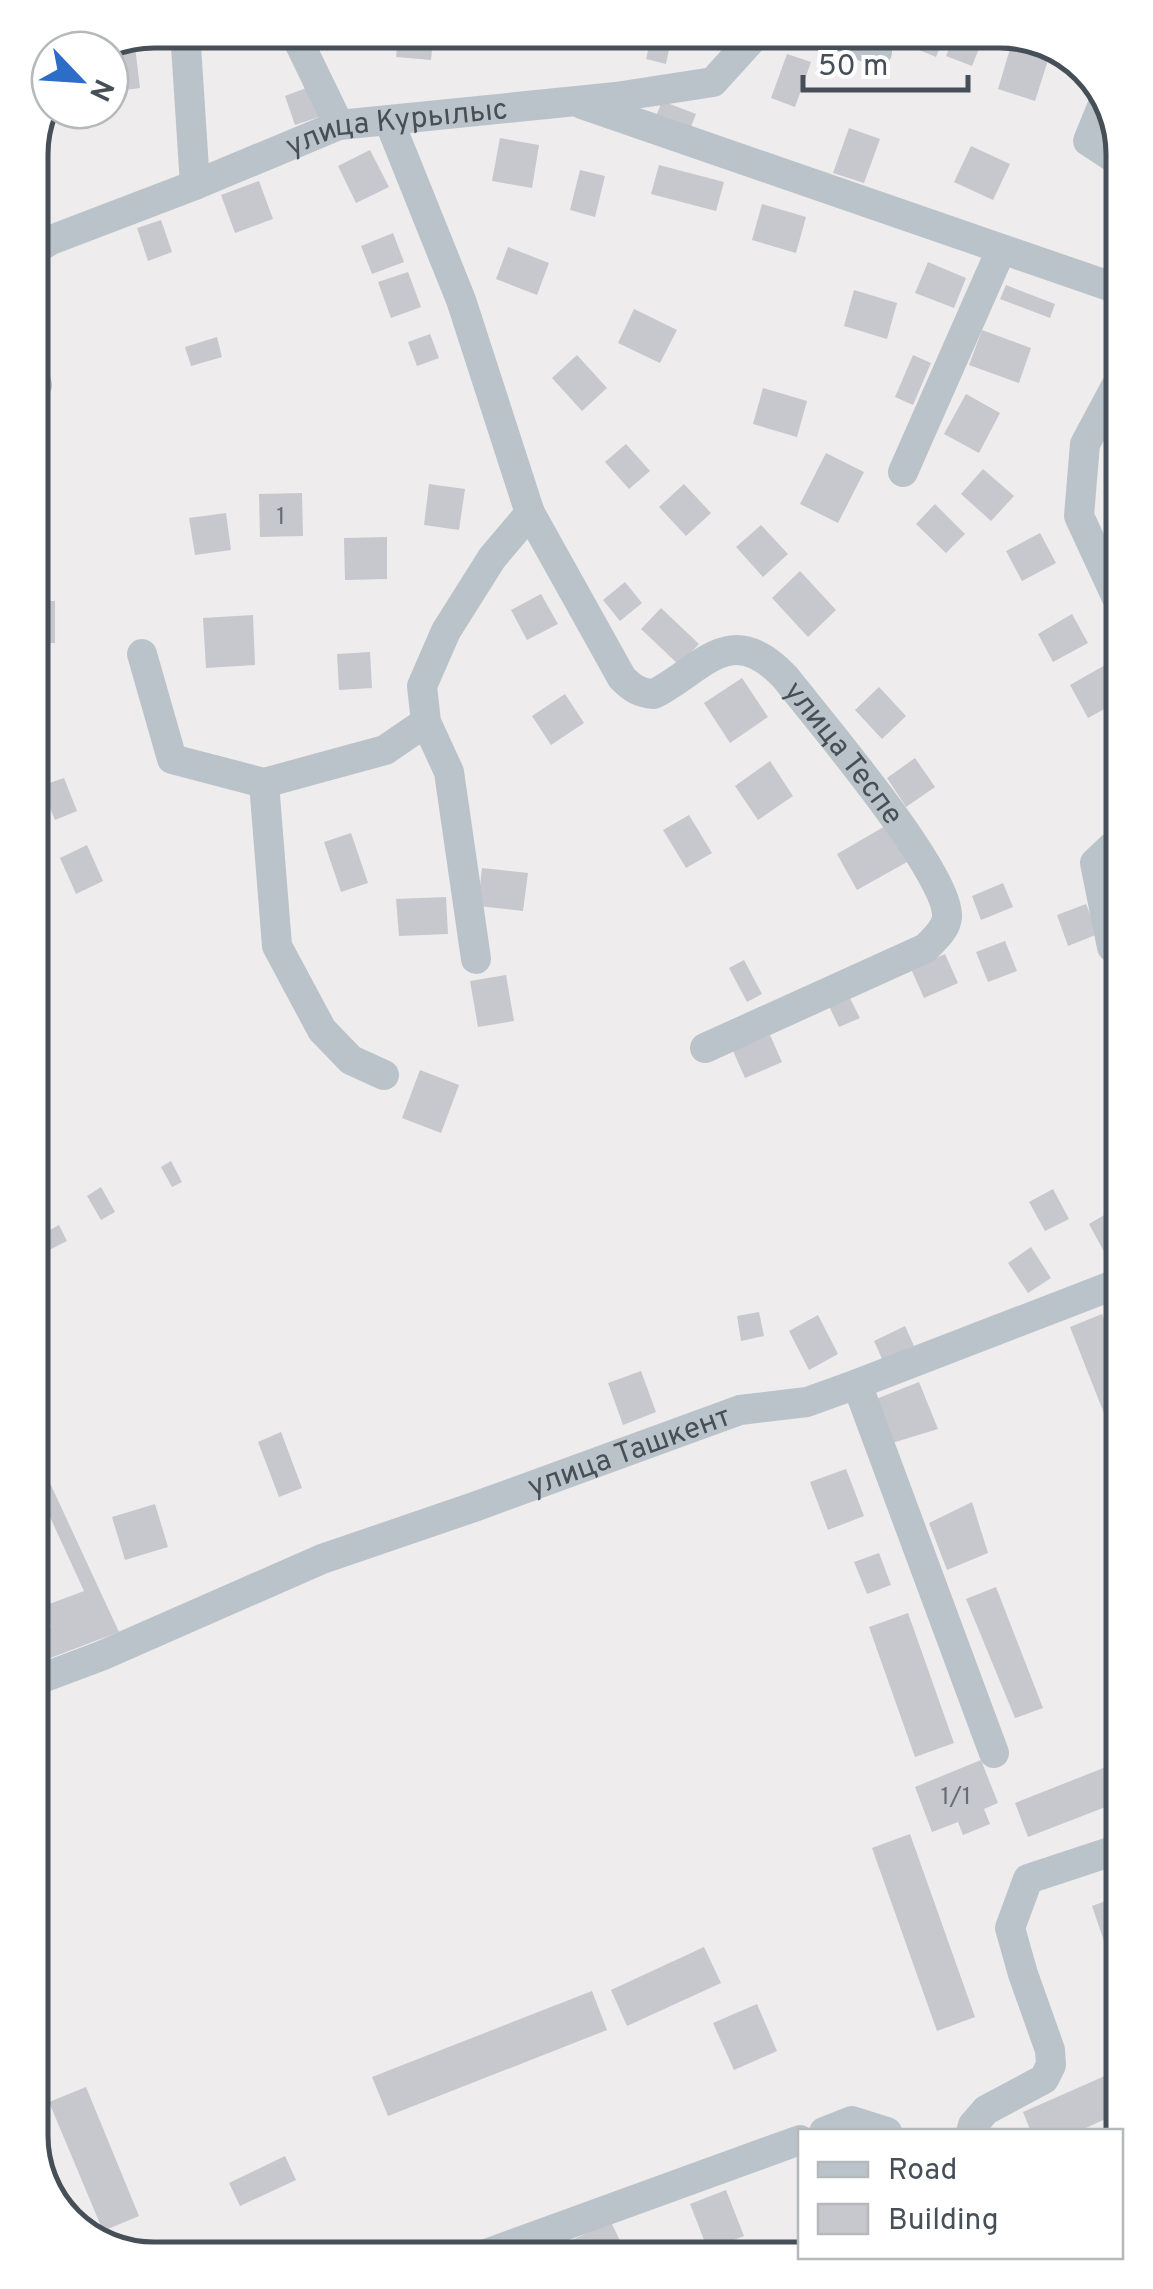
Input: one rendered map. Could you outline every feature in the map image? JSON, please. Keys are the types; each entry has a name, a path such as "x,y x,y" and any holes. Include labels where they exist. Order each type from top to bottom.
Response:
{"street":[{"path":"186,48 195,184"},
{"path":"303,48 339,125"},
{"name":"улица Курылыс","path":"48,242 339,125 616,98 713,82 744,48"},
{"path":"868,48 877,52"},
{"path":"574,101 1106,285"},
{"path":"1098,116 1088,141 1106,153"},
{"name":"улица Теспе","path":"389,121 461,300 530,513 622,678 632,688 654,694 716,654 737,651 771,662 920,852 942,894 948,915 944,929 926,948 705,1048"},
{"path":"903,472 1001,250"},
{"path":"1106,405 1086,444 1079,516 1106,574"},
{"path":"476,959 448,772 426,722 422,686 446,631 492,558 530,513"},
{"path":"142,654 172,759 264,782 385,750 426,722"},
{"path":"264,782 277,946 322,1030 351,1060 384,1075"},
{"path":"1106,853 1095,863 1106,917"},
{"name":"улица Ташкент","path":"48,1676 322,1559 740,1410 807,1402 1106,1288"},
{"path":"857,1384 994,1754"},
{"path":"972,2129 986,2110 1044,2079 1052,2065 1010,1928 1028,1879 1106,1853"},
{"path":"832,2129 852,2122 876,2129"},
{"path":"520,2241 798,2141"}],"building":[{"path":"397,48 432,48 431,60 396,57"},
{"path":"649,48 669,48 666,64 646,59"},
{"path":"914,48 940,48 936,57"},
{"path":"949,48 979,48 972,66 946,56"},
{"path":"1010,48 1048,60 1035,101 998,89"},
{"path":"133,50 135,50 140,88 130,89"},
{"path":"787,54 811,62 795,107 771,98"},
{"path":"309,87 319,117 295,125 285,96"},
{"path":"662,101 696,114 689,132 655,119"},
{"path":"849,128 880,139 864,183 833,173"},
{"path":"500,138 539,145 532,188 492,181"},
{"path":"971,146 1010,164 993,200 954,182"},
{"path":"370,150 389,187 356,203 338,166"},
{"path":"659,165 724,182 716,211 651,194"},
{"path":"580,170 605,176 595,217 570,210"},
{"path":"259,181 273,219 235,233 221,195"},
{"path":"762,204 806,217 796,253 752,240"},
{"path":"161,220 172,252 148,261 137,228"},
{"path":"393,233 404,262 372,274 361,246"},
{"path":"508,247 549,263 537,295 496,279"},
{"path":"928,262 966,278 954,308 915,293"},
{"path":"408,272 421,307 391,318 378,282"},
{"path":"1006,285 1055,304 1050,318 1000,299"},
{"path":"854,290 897,303 887,339 844,326"},
{"path":"634,309 677,330 660,363 618,343"},
{"path":"982,330 1031,348 1019,383 969,365"},
{"path":"430,334 439,358 417,366 408,342"},
{"path":"217,337 222,357 191,366 185,347"},
{"path":"577,355 607,388 582,411 552,378"},
{"path":"913,355 931,363 913,405 895,397"},
{"path":"763,388 807,401 797,437 753,424"},
{"path":"966,394 1000,413 979,453 944,434"},
{"path":"626,444 650,471 629,489 605,462"},
{"path":"826,453 864,472 838,523 800,504"},
{"path":"983,469 1014,496 991,521 961,494"},
{"path":"429,484 465,489 459,530 424,525"},
{"path":"684,484 711,513 686,536 659,507"},
{"path":"302,493 303,536 260,537 259,494"},
{"path":"935,504 965,534 946,553 916,524"},
{"path":"226,513 231,550 195,555 189,518"},
{"path":"761,525 788,554 763,577 736,547"},
{"path":"1040,533 1056,563 1022,581 1006,551"},
{"path":"387,537 387,579 345,580 344,538"},
{"path":"800,571 836,610 808,637 772,598"},
{"path":"625,582 642,603 620,621 603,600"},
{"path":"541,594 558,624 527,640 511,610"},
{"path":"48,601 55,601 55,643 48,643"},
{"path":"661,608 699,644 679,665 641,629"},
{"path":"1072,614 1088,643 1053,662 1038,634"},
{"path":"253,615 255,665 206,668 203,618"},
{"path":"370,652 372,688 339,690 337,654"},
{"path":"1106,665 1106,708 1088,718 1070,685"},
{"path":"742,678 768,717 730,743 704,703"},
{"path":"879,687 906,716 882,739 855,710"},
{"path":"565,694 584,723 551,745 532,716"},
{"path":"915,758 935,787 906,807 887,778"},
{"path":"770,761 793,796 758,820 735,786"},
{"path":"64,778 77,811 55,820 48,803 48,784"},
{"path":"689,815 712,853 686,868 663,830"},
{"path":"887,825 907,862 857,890 837,854"},
{"path":"351,833 368,883 341,892 324,842"},
{"path":"87,845 103,881 76,894 60,858"},
{"path":"482,868 528,873 523,911 478,906"},
{"path":"1003,883 1013,907 981,920 972,896"},
{"path":"446,897 448,934 399,936 396,899"},
{"path":"1086,904 1098,934 1068,946 1057,915"},
{"path":"1005,941 1017,971 988,982 976,952"},
{"path":"945,954 958,983 924,998 911,969"},
{"path":"744,960 762,994 747,1002 729,968"},
{"path":"506,975 514,1021 478,1027 470,981"},
{"path":"848,994 860,1018 839,1027 828,1004"},
{"path":"770,1035 782,1062 745,1078 733,1051"},
{"path":"420,1070 459,1085 441,1133 402,1118"},
{"path":"171,1161 182,1182 172,1187 161,1167"},
{"path":"101,1187 115,1212 101,1220 87,1196"},
{"path":"1053,1189 1069,1219 1045,1231 1029,1202"},
{"path":"1106,1214 1106,1255 1089,1224"},
{"path":"59,1225 67,1241 48,1250 48,1231"},
{"path":"1031,1247 1051,1278 1028,1293 1008,1263"},
{"path":"759,1312 764,1336 741,1341 737,1316"},
{"path":"1102,1314 1106,1324 1106,1418 1070,1327"},
{"path":"818,1315 838,1354 809,1370 789,1331"},
{"path":"905,1326 914,1346 883,1361 874,1341"},
{"path":"641,1371 656,1412 623,1425 608,1383"},
{"path":"919,1382 938,1429 892,1443 876,1399"},
{"path":"281,1432 302,1488 279,1497 258,1442"},
{"path":"846,1469 864,1516 828,1530 810,1482"},
{"path":"48,1481 119,1632 48,1659 48,1604 84,1591 48,1518"},
{"path":"972,1502 988,1553 947,1570 929,1523"},
{"path":"155,1504 168,1547 125,1560 112,1517"},
{"path":"879,1553 891,1585 867,1594 854,1562"},
{"path":"996,1587 1043,1708 1015,1718 966,1599"},
{"path":"908,1613 954,1743 915,1757 869,1627"},
{"path":"981,1760 998,1803 984,1809 990,1824 963,1835 958,1822 932,1832 915,1787"},
{"path":"1106,1767 1106,1807 1028,1837 1015,1803"},
{"path":"910,1834 975,2017 937,2031 872,1848"},
{"path":"1106,1901 1106,1947 1092,1906"},
{"path":"704,1947 721,1983 627,2026 611,1990"},
{"path":"592,1991 607,2030 388,2116 372,2077"},
{"path":"757,2004 777,2051 734,2070 713,2023"},
{"path":"1106,2075 1106,2119 1084,2129 1030,2129 1023,2112"},
{"path":"86,2087 139,2216 105,2230 102,2228 49,2102"},
{"path":"285,2156 296,2180 240,2206 229,2183"},
{"path":"726,2190 744,2236 729,2242 705,2242 690,2204"},
{"path":"611,2222 620,2242 569,2241"}]}
